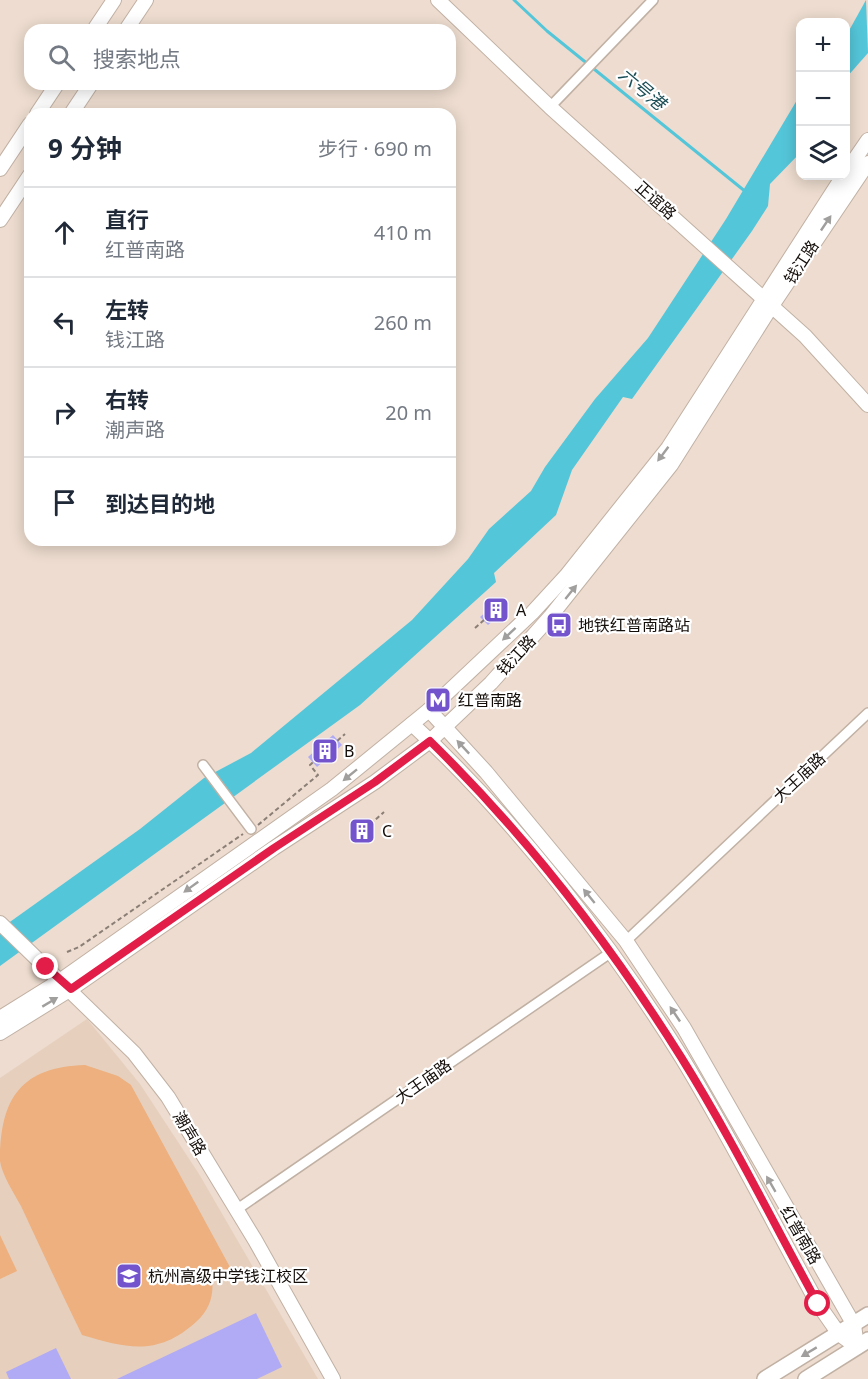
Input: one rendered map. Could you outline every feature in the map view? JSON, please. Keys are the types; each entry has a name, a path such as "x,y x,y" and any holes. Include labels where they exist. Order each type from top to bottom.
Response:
{"main road":[{"path":"98,24 114,0"},
{"path":"130,24 146,0"},
{"name":"正谊路","path":"438,0 550,107 805,336 868,405"},
{"path":"41,108 53,90"},
{"path":"75,108 87,90"},
{"path":"0,169 24,133"},
{"path":"850,166 868,140"},
{"name":"钱江路","path":"0,1033 332,789 429,710 532,612 628,500 674,439 767,303 868,163"},
{"name":"钱江路","path":"0,1018 66,985 375,782 430,741 491,683 544,625 671,465 841,180"},
{"path":"0,220 24,184"},
{"name":"红普南路","path":"429,710 486,772 626,941 684,1028 863,1344"},
{"name":"红普南路","path":"412,724 500,812 610,953 682,1059 818,1304 839,1334 863,1344"},
{"name":"潮声路","path":"0,923 31,956 66,985 134,1053 168,1096 333,1379"},
{"path":"765,1379 868,1315"},
{"path":"807,1379 863,1344"}],"street":[{"path":"550,107 653,0"},
{"name":"大王庙路","path":"626,941 868,713"},
{"path":"202,765 251,829"},
{"name":"大王庙路","path":"236,1210 610,953"}],"path":[{"path":"475,628 500,606"},
{"path":"67,952 79,947 251,829 318,776 310,765 345,734"},
{"path":"359,834 384,812"}],"shaded area":[{"name":"杭州高级中学钱江校区","path":"87,1019 140,1084 199,1174 318,1379 0,1379 0,1078"},
{"path":"85,1065 118,1076 131,1085 231,1269 212,1280 210,1302 197,1321 170,1340 156,1345 114,1344 82,1335 1,1166 1,1138 5,1119 19,1089 31,1079 46,1072"},
{"path":"0,1235 17,1271 0,1279"}],"water":[{"path":"866,0 868,53 850,73 850,72 850,29"},
{"path":"796,102 796,157 770,184 768,206 632,399 623,397 572,470 556,515 494,573 496,582 360,705 0,966 0,929 140,829 204,778 251,753 412,620 468,559 489,529 531,491 545,467 595,399 648,338 726,219"}],"building":[{"name":"A","path":"500,600 507,608 488,625 480,617"},
{"name":"B","path":"333,735 342,745 317,767 308,757"},
{"path":"256,1313 282,1367 257,1379 117,1379"},
{"path":"56,1348 71,1379 9,1379 6,1372"}],"waterway":[{"name":"六号港","path":"514,0 547,31 746,192"}],"place":[{"name":"A","path":"496,610"},
{"name":"地铁红普南路站","path":"559,625"},
{"name":"红普南路","path":"438,700"},
{"name":"B","path":"325,751"},
{"name":"C","path":"362,831"},
{"name":"杭州高级中学钱江校区","path":"129,1276"}],"route":[{"path":"46,967 71,989 274,848 375,782 430,741 500,812 575,907 645,1002 682,1059 818,1304"}]}
